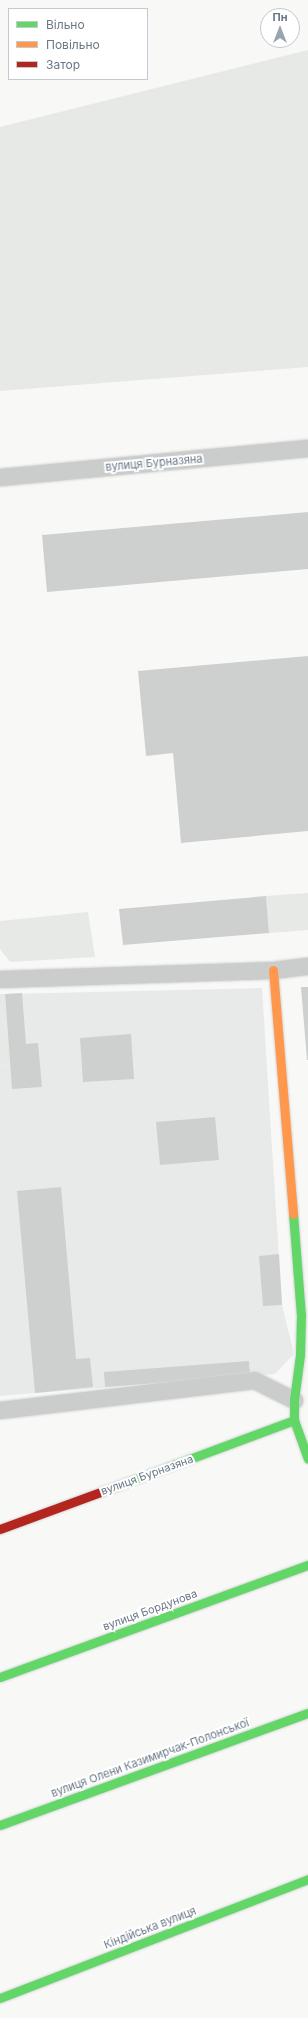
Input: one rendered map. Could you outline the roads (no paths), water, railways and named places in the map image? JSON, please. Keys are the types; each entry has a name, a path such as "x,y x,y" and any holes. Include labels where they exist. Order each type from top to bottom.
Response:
{"street":[{"name":"вулиця Бурназяна","path":"0,477 308,448"},
{"path":"0,979 274,970 308,966"},
{"path":"274,970 301,1315 300,1355 294,1400 294,1420 308,1459"},
{"path":"0,1410 254,1380 294,1400"},
{"name":"вулиця Бурназяна","path":"0,1529 294,1420"},
{"name":"вулиця Бордунова","path":"0,1677 308,1565"},
{"name":"вулиця Олени Казимирчак-Полонської","path":"0,1825 308,1713"},
{"name":"Кіндійська вулиця","path":"0,1998 308,1879"}]}
